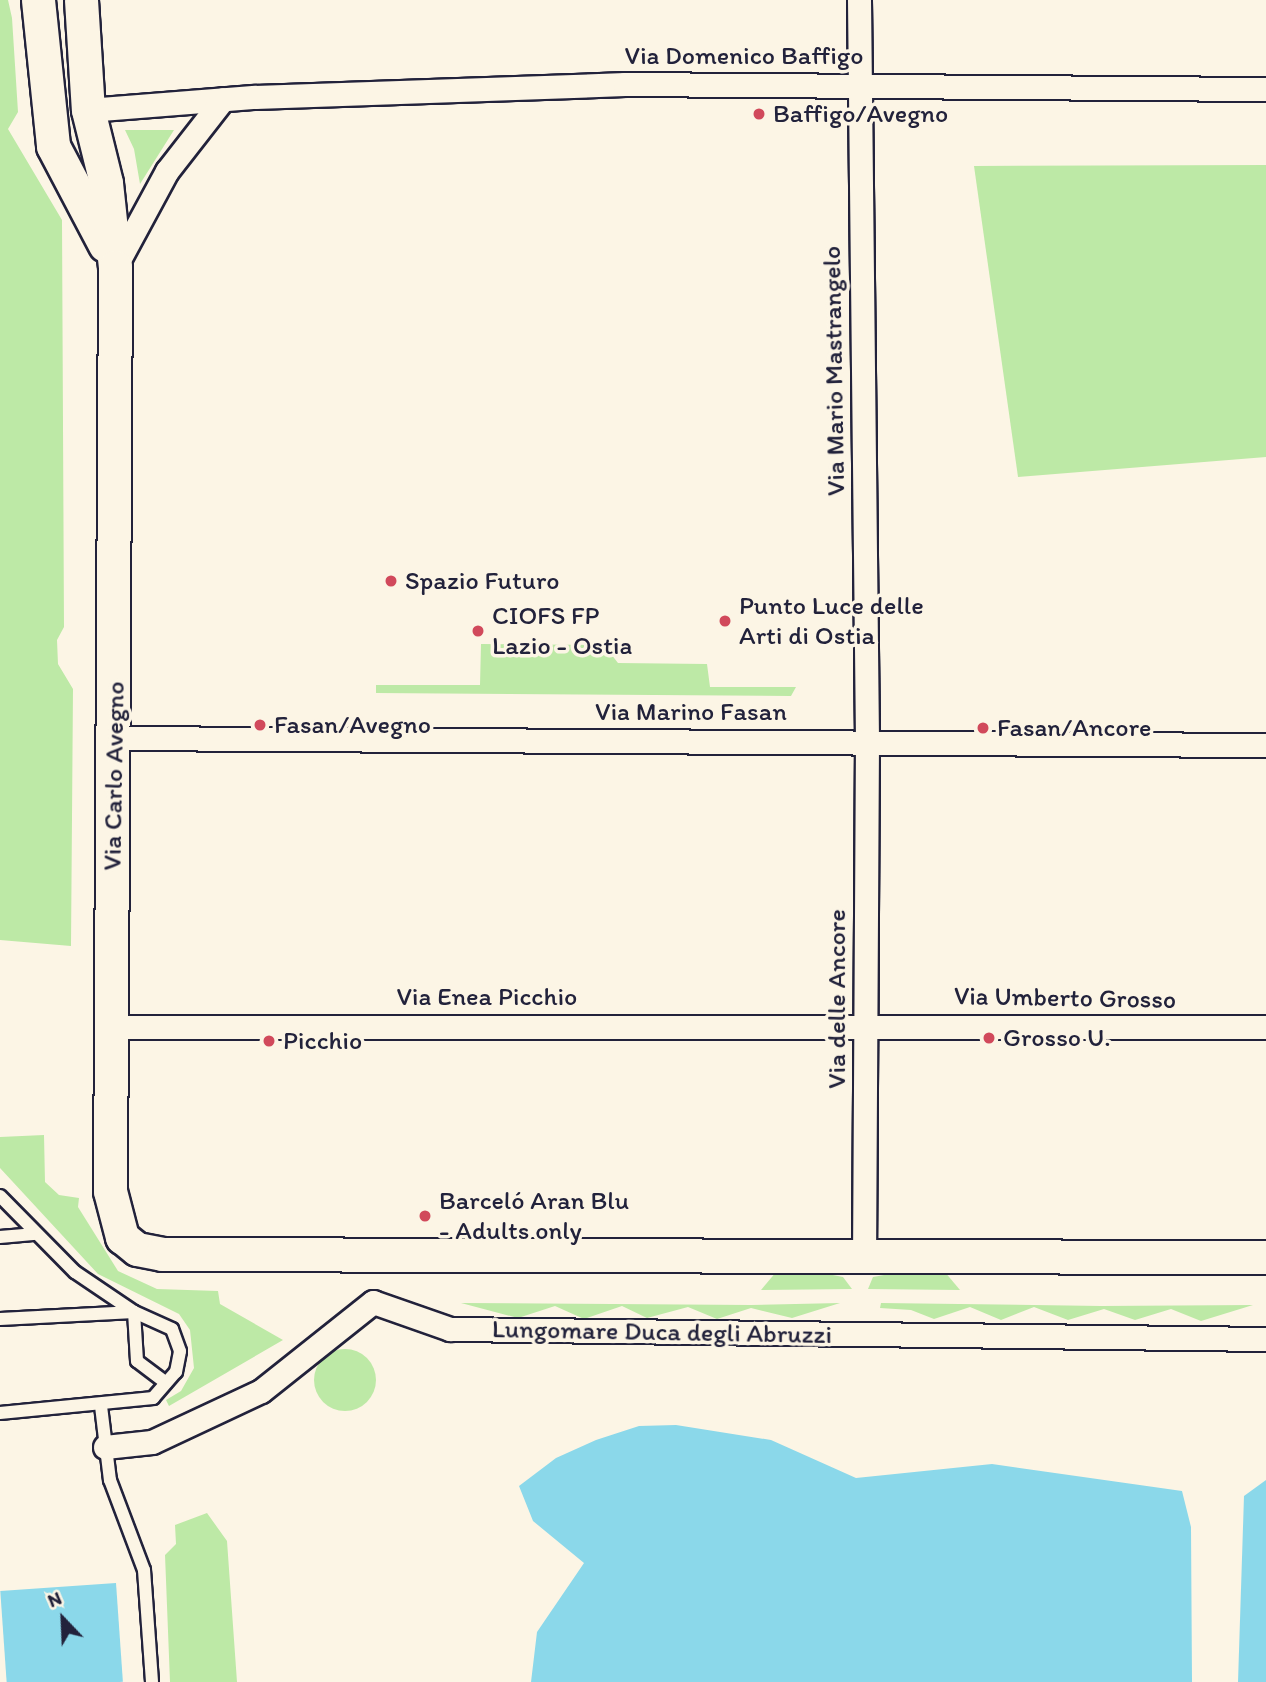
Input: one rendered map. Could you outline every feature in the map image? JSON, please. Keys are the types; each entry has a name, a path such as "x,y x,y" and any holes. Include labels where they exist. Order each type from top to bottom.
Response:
{"street":[{"name":"Via Carlo Avegno","path":"38,0 43,93 59,163 115,267"},
{"name":"Via Carlo Avegno","path":"80,0 88,110 106,183 115,267 111,1211 128,1244 162,1254 864,1257"},
{"name":"Via Mario Mastrangelo","path":"859,0 867,741"},
{"name":"Via Domenico Baffigo","path":"88,110 223,99 625,84 1266,89"},
{"path":"43,93 88,110"},
{"path":"115,267 167,171 223,99"},
{"name":"Via Marino Fasan","path":"115,738 1266,745"},
{"name":"Via delle Ancore","path":"864,1257 867,741"},
{"name":"Via Enea Picchio","path":"110,1027 864,1024"},
{"name":"Via Umberto Grosso","path":"864,1024 1266,1027"},
{"path":"864,1257 1266,1257"},
{"name":"Lungomare Duca degli Abruzzi","path":"104,1447 152,1442 261,1391 373,1302 450,1329 1266,1339"}],"lane":[{"path":"0,1196 75,1272 134,1312 172,1329 180,1351 166,1383 153,1398 101,1406 0,1413"},
{"path":"0,1237 36,1234"},
{"path":"0,1319 134,1312"},
{"path":"134,1312 137,1362 166,1383"},
{"path":"101,1406 110,1480 144,1570 152,1682"}],"green space":[{"path":"0,0 8,0 12,18 18,112 8,129 62,220 64,627 57,640 58,664 73,689 71,946 0,940"},
{"path":"125,130 174,130 140,184 134,149"},
{"path":"1266,165 1266,457 1018,477 974,166"},
{"path":"481,644 604,645 618,663 707,664 710,687 796,687 791,696 376,693 376,685 480,685"},
{"path":"44,1135 45,1182 59,1195 79,1198 78,1207 118,1271 157,1289 218,1291 220,1304 283,1340 169,1406 166,1400 181,1391 194,1368 190,1330 179,1314 98,1274 0,1168 0,1137"},
{"path":"782,1265 843,1277 852,1289 761,1290"},
{"path":"939,1265 960,1290 868,1289 873,1277"},
{"path":"461,1303 840,1303 792,1318 751,1308 717,1319 688,1307 647,1318 622,1306 584,1319 555,1306 518,1318"},
{"path":"881,1303 1253,1305 1201,1321 1171,1309 1135,1320 1104,1309 1068,1320 1034,1307 1001,1320 970,1307 934,1319 911,1310 880,1308"},
{"path":"339,1349 351,1349 367,1358 374,1368 374,1392 367,1402 351,1411 339,1411 328,1406 319,1397 314,1386 314,1374 319,1363 328,1354"},
{"path":"207,1513 227,1541 237,1682 170,1682 165,1555 176,1544 175,1525"}],"water":[{"path":"676,1425 771,1440 856,1478 992,1464 1182,1491 1191,1527 1192,1682 531,1682 537,1632 584,1563 533,1521 519,1486 556,1458 596,1440 639,1426"},
{"path":"1266,1480 1266,1682 1238,1682 1244,1496"},
{"path":"116,1583 123,1682 7,1682 0,1591"}],"place":[{"name":"Baffigo/Avegno","path":"759,114"},
{"name":"Spazio Futuro","path":"391,581"},
{"name":"Punto Luce delle Arti di Ostia","path":"725,621"},
{"name":"CIOFS FP Lazio - Ostia","path":"478,631"},
{"name":"Fasan/Avegno","path":"260,725"},
{"name":"Fasan/Ancore","path":"983,728"},
{"name":"Grosso U.","path":"989,1038"},
{"name":"Picchio","path":"269,1041"},
{"name":"Barceló Aran Blu - Adults only","path":"425,1216"}]}
